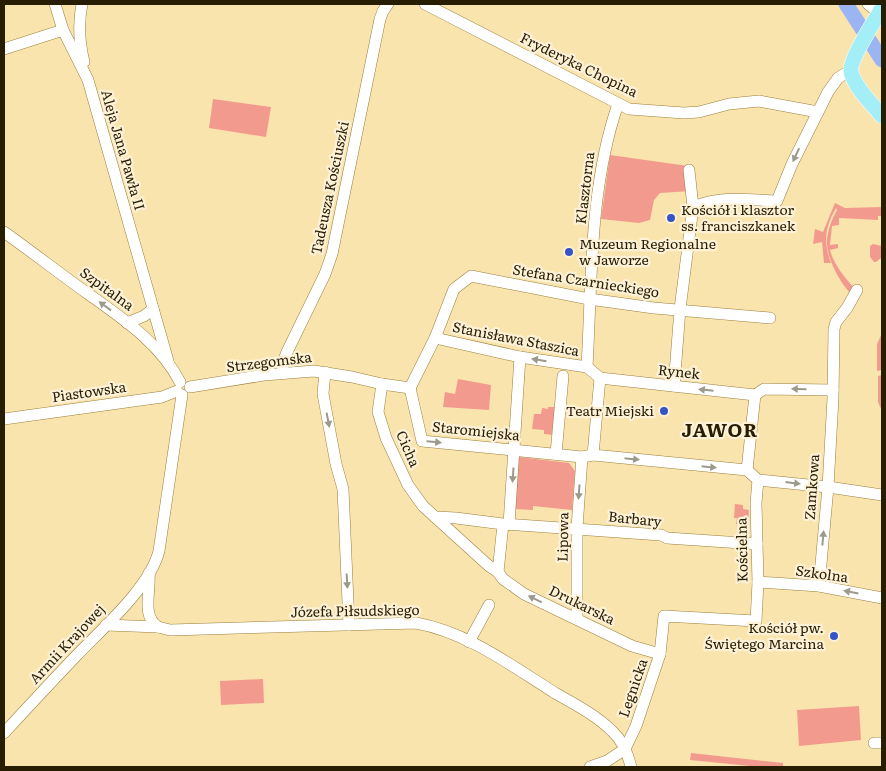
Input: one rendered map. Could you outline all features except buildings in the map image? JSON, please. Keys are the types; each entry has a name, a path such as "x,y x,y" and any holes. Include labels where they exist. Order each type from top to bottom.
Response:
{"main road":[{"path":"877,11 852,64 854,80 882,116"}],"street":[{"name":"Aleja Jana Pawła II","path":"55,4 62,30 88,80 168,360"},
{"path":"82,4 79,16 79,40 88,80"},
{"name":"Tadeusza Kościuszki","path":"283,373 283,362 287,352 326,274 332,254 380,19 388,4"},
{"name":"Fryderyka Chopina","path":"425,4 632,110 699,112 729,104 759,100 818,112"},
{"path":"4,48 62,30"},
{"path":"693,207 723,198 777,201 786,178 833,84 852,64"},
{"name":"Klasztorna","path":"587,367 589,299 602,162 607,138 618,104"},
{"path":"674,386 680,310 693,207 689,170"},
{"name":"Szpitalna","path":"4,232 128,323 168,360 182,389"},
{"name":"Stefana Czarnieckiego","path":"435,338 454,289 471,276 589,299 770,318"},
{"name":"Zamkowa","path":"819,586 828,487 834,329 836,322 847,308 857,290"},
{"path":"128,323 144,316 153,309"},
{"name":"Stanisława Staszica","path":"410,388 435,338 520,356 587,367"},
{"path":"498,572 515,450 520,356"},
{"path":"587,367 600,378 588,456 747,470 758,480 882,495"},
{"path":"325,372 323,394 336,464 343,489 349,624"},
{"name":"Strzegomska","path":"182,389 283,373 325,372 410,388"},
{"path":"556,454 563,376"},
{"name":"Rynek","path":"600,378 759,392"},
{"name":"Cicha","path":"382,384 378,412 386,438 408,485 423,506 498,572"},
{"name":"Staromiejska","path":"410,388 422,441 588,456"},
{"name":"Piastowska","path":"4,419 166,396 182,389"},
{"name":"Armii Krajowej","path":"4,733 106,625 138,589 149,573 159,551 182,389"},
{"path":"747,470 759,392 833,390"},
{"path":"166,396 179,410"},
{"name":"Lipowa","path":"577,618 577,528 588,456"},
{"name":"Kościelna","path":"664,616 756,621 758,480"},
{"name":"Barbary","path":"435,517 756,544"},
{"name":"Drukarska","path":"498,572 503,579 524,594 632,646 660,654"},
{"name":"Armii Krajowej","path":"149,573 149,616 152,623 158,627"},
{"name":"Szkolna","path":"758,582 819,586 882,598"},
{"path":"469,642 489,606"},
{"name":"Legnicka","path":"625,750 636,726 660,654 664,616"},
{"name":"Józefa Piłsudskiego","path":"106,625 158,627 170,630 349,624 416,623 436,626 497,657 605,725 617,737 625,750"},
{"path":"590,767 607,761 625,750 631,767"}],"shaded area":[{"path":"213,99 271,107 266,137 209,128"},
{"path":"610,155 688,166 691,191 660,193 654,200 650,220 639,223 601,219"},
{"path":"835,203 845,208 882,207 882,216 878,216 878,220 839,218 839,225 832,226 830,245 838,244 838,248 830,250 837,265 853,287 850,293 834,268 827,247 828,232 837,210 836,208 829,222 826,235 826,241 828,255 831,263 824,263 822,242 813,244 815,229 823,232"},
{"path":"873,244 882,246 881,258 876,262 870,257 870,246"},
{"path":"882,333 882,370 877,371 877,344"},
{"path":"882,375 882,411 878,402 878,376"},
{"path":"458,379 491,385 489,410 443,407 445,392 455,394"},
{"path":"548,407 555,407 554,435 544,434 544,430 532,429 534,414 541,414 542,408 548,409"},
{"path":"519,457 569,463 575,471 572,510 533,506 533,510 514,509"},
{"path":"735,504 743,505 743,509 749,510 748,525 736,524 737,518 734,518"},
{"path":"263,679 264,703 221,705 220,681"},
{"path":"859,706 861,740 799,746 797,710"},
{"path":"691,753 783,763 783,767 760,767 690,760"}],"waterway":[{"path":"846,4 882,60"}],"place":[{"name":"Kościół i klasztor ss. franciszkanek","path":"671,218"},
{"name":"Muzeum Regionalne w Jaworze","path":"569,252"},
{"name":"Teatr Miejski","path":"664,411"},
{"name":"Kościół pw. Świętego Marcina","path":"834,636"}],"district":[{"name":"JAWOR","path":"720,430"}]}
